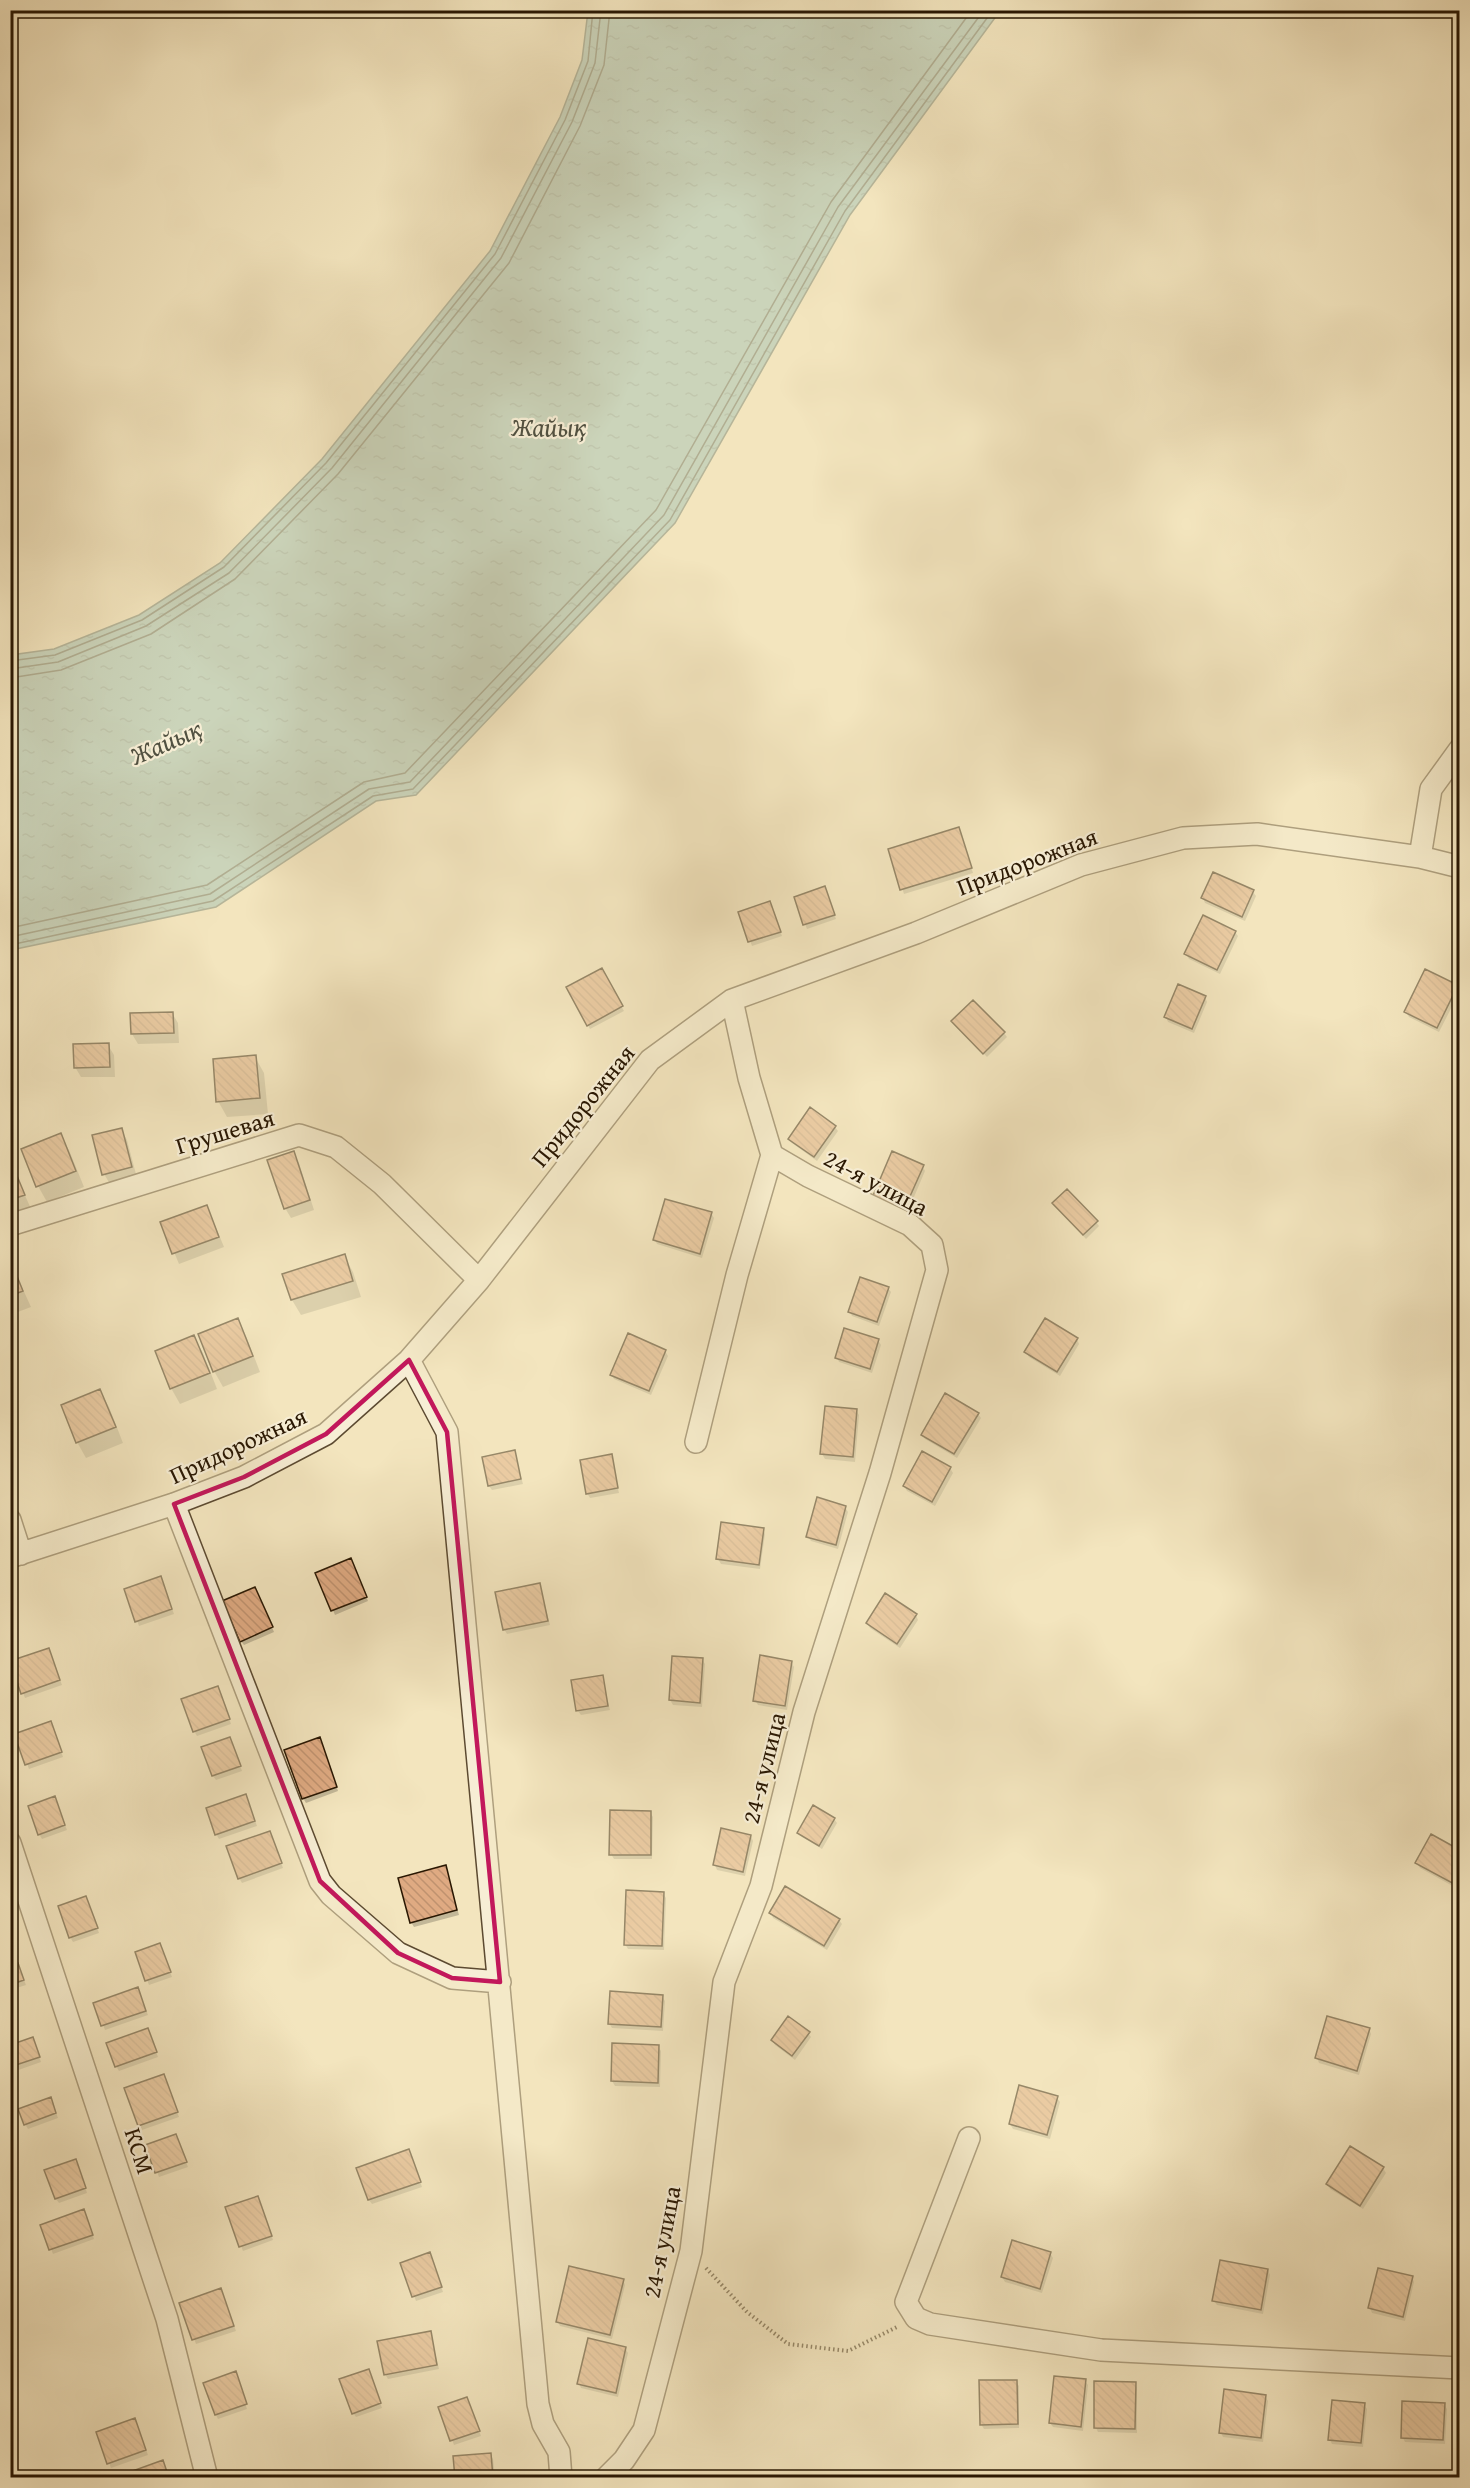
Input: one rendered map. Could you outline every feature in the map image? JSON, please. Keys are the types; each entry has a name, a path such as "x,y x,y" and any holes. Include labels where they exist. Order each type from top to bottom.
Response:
{"street":[{"path":"1420,857 1431,789 1460,749"},
{"name":"Придорожная","path":"16,1555 174,1504 244,1477 326,1434 409,1360 478,1280 650,1059 732,1000 916,933 1081,865 1183,838 1257,834 1420,857 1460,867"},
{"path":"696,1442 737,1275 772,1155 749,1078 732,1000"},
{"name":"Грушевая","path":"10,1225 299,1135 336,1147 382,1184 478,1280"},
{"name":"24-я улица","path":"606,2478 624,2460 644,2430 691,2252 724,1982 761,1886 804,1712 880,1473 937,1270 932,1245 910,1225 808,1176 772,1155"},
{"path":"409,1360 447,1432 538,2404 543,2424 559,2452 561,2478"},
{"path":"174,1504 320,1881 331,1895 398,1953 452,1978 500,1982"},
{"path":"10,1520 16,1555"},
{"name":"КСМ","path":"10,1843 167,2319 207,2478"},
{"path":"969,2138 906,2302 916,2318 930,2324 1101,2350 1460,2368"}],"path":[{"path":"691,2252 747,2312 788,2344 848,2351 916,2318"}],"highlighted area":[{"path":"409,1360 447,1432 500,1982 452,1978 398,1953 320,1881 174,1504 244,1477 326,1434"}],"water":[{"name":"Жайық","path":"588,11 1000,11 850,215 675,523 416,795 376,801 216,907 11,950 11,655 54,649 139,615 220,563 322,459 490,251 560,117 582,60"}],"building":[{"path":"959,827 972,868 900,890 888,849"},
{"path":"1213,872 1254,890 1242,917 1201,898"},
{"path":"825,886 835,915 803,925 794,897"},
{"path":"770,901 781,932 748,942 738,912"},
{"path":"1203,915 1236,931 1217,970 1184,954"},
{"path":"602,968 623,1006 587,1026 566,987"},
{"path":"1425,969 1458,985 1437,1028 1404,1012"},
{"path":"1178,984 1206,996 1192,1029 1164,1017"},
{"path":"973,1000 1005,1032 983,1054 951,1021"},
{"path":"173,1012 174,1033 131,1034 130,1013"},
{"path":"109,1043 110,1067 74,1068 73,1044"},
{"path":"256,1055 260,1098 216,1102 213,1059"},
{"path":"810,1107 836,1126 814,1157 788,1139"},
{"path":"122,1128 132,1167 102,1175 92,1135"},
{"path":"61,1133 76,1171 36,1187 21,1149"},
{"path":"294,1151 310,1200 284,1209 267,1160"},
{"path":"892,1151 924,1165 903,1212 872,1198"},
{"path":"10,1159 25,1195 10,1200"},
{"path":"1067,1189 1098,1221 1083,1235 1052,1203"},
{"path":"665,1199 712,1212 700,1254 653,1240"},
{"path":"207,1205 219,1237 172,1254 160,1222"},
{"path":"345,1254 353,1281 291,1300 282,1274"},
{"path":"10,1259 23,1291 10,1296"},
{"path":"860,1277 889,1287 877,1322 848,1312"},
{"path":"238,1318 253,1356 213,1372 198,1334"},
{"path":"1045,1318 1078,1338 1057,1372 1024,1352"},
{"path":"844,1328 879,1339 870,1369 835,1358"},
{"path":"628,1333 666,1350 649,1391 610,1375"},
{"path":"194,1335 210,1373 170,1389 155,1351"},
{"path":"100,1389 116,1427 76,1443 61,1405"},
{"path":"945,1393 979,1413 954,1454 921,1435"},
{"path":"825,1406 857,1409 853,1457 820,1454"},
{"path":"515,1450 521,1479 488,1486 482,1457"},
{"path":"922,1451 951,1467 932,1502 903,1486"},
{"path":"612,1454 618,1488 586,1494 580,1460"},
{"path":"817,1497 846,1506 836,1545 806,1537"},
{"path":"721,1522 764,1528 759,1565 716,1559"},
{"path":"351,1558 367,1597 331,1611 315,1573"},
{"path":"161,1576 172,1609 135,1622 124,1589"},
{"path":"540,1583 548,1621 503,1630 495,1592"},
{"path":"255,1587 273,1627 240,1642 222,1601"},
{"path":"885,1593 917,1614 897,1644 866,1623"},
{"path":"49,1648 60,1680 21,1694 10,1661"},
{"path":"760,1655 792,1661 785,1706 753,1701"},
{"path":"672,1656 703,1658 700,1703 669,1700"},
{"path":"603,1675 608,1706 576,1711 571,1680"},
{"path":"218,1686 230,1719 193,1732 181,1699"},
{"path":"51,1721 62,1752 25,1765 14,1734"},
{"path":"230,1737 241,1766 212,1776 201,1747"},
{"path":"320,1737 337,1787 302,1799 284,1750"},
{"path":"246,1794 255,1821 215,1835 206,1808"},
{"path":"55,1796 65,1825 38,1835 28,1806"},
{"path":"813,1805 835,1818 819,1846 797,1833"},
{"path":"610,1810 651,1811 651,1855 609,1855"},
{"path":"721,1828 751,1835 743,1872 713,1865"},
{"path":"270,1831 282,1863 238,1879 226,1846"},
{"path":"1431,1834 1460,1850 1460,1878 1456,1885 1415,1863"},
{"path":"446,1865 457,1910 410,1923 398,1878"},
{"path":"785,1886 840,1919 824,1946 769,1913"},
{"path":"626,1890 664,1892 662,1946 624,1945"},
{"path":"86,1896 98,1928 69,1938 58,1906"},
{"path":"160,1943 171,1972 145,1981 135,1952"},
{"path":"18,1963 24,1980 10,1985 10,1966"},
{"path":"138,1987 146,2011 101,2026 93,2003"},
{"path":"610,1991 663,1995 661,2027 608,2024"},
{"path":"788,2016 810,2032 792,2056 771,2040"},
{"path":"1327,2016 1370,2028 1357,2071 1315,2058"},
{"path":"148,2028 157,2052 115,2067 106,2043"},
{"path":"33,2037 40,2057 10,2067 10,2045"},
{"path":"612,2043 659,2045 658,2083 611,2081"},
{"path":"164,2074 178,2112 138,2126 124,2088"},
{"path":"1019,2085 1058,2096 1047,2135 1009,2124"},
{"path":"51,2097 56,2113 24,2125 18,2109"},
{"path":"176,2134 187,2162 155,2173 145,2145"},
{"path":"1350,2146 1384,2167 1360,2206 1326,2184"},
{"path":"409,2149 421,2182 368,2200 356,2168"},
{"path":"76,2159 86,2188 55,2199 44,2170"},
{"path":"258,2196 272,2236 239,2247 225,2207"},
{"path":"84,2209 93,2235 49,2250 40,2225"},
{"path":"1012,2240 1051,2252 1040,2289 1001,2277"},
{"path":"430,2252 442,2287 412,2297 400,2263"},
{"path":"1220,2260 1268,2269 1261,2310 1212,2301"},
{"path":"569,2266 624,2279 610,2335 556,2322"},
{"path":"1378,2268 1413,2276 1403,2317 1368,2308"},
{"path":"221,2288 234,2326 192,2340 179,2303"},
{"path":"431,2331 437,2365 384,2375 377,2341"},
{"path":"588,2338 626,2347 616,2393 577,2384"},
{"path":"369,2369 381,2403 352,2414 339,2379"},
{"path":"236,2371 247,2404 215,2415 203,2383"},
{"path":"1054,2376 1086,2379 1081,2427 1049,2423"},
{"path":"979,2380 1017,2380 1018,2424 980,2425"},
{"path":"1094,2381 1136,2382 1135,2429 1094,2428"},
{"path":"1224,2389 1266,2395 1261,2438 1219,2433"},
{"path":"467,2397 480,2431 450,2441 438,2407"},
{"path":"1332,2400 1365,2403 1361,2443 1328,2440"},
{"path":"1402,2401 1445,2403 1443,2440 1401,2438"},
{"path":"135,2418 146,2450 107,2464 96,2432"},
{"path":"491,2453 493,2478 455,2478 453,2456"},
{"path":"163,2460 169,2478 128,2478 127,2473"}]}
